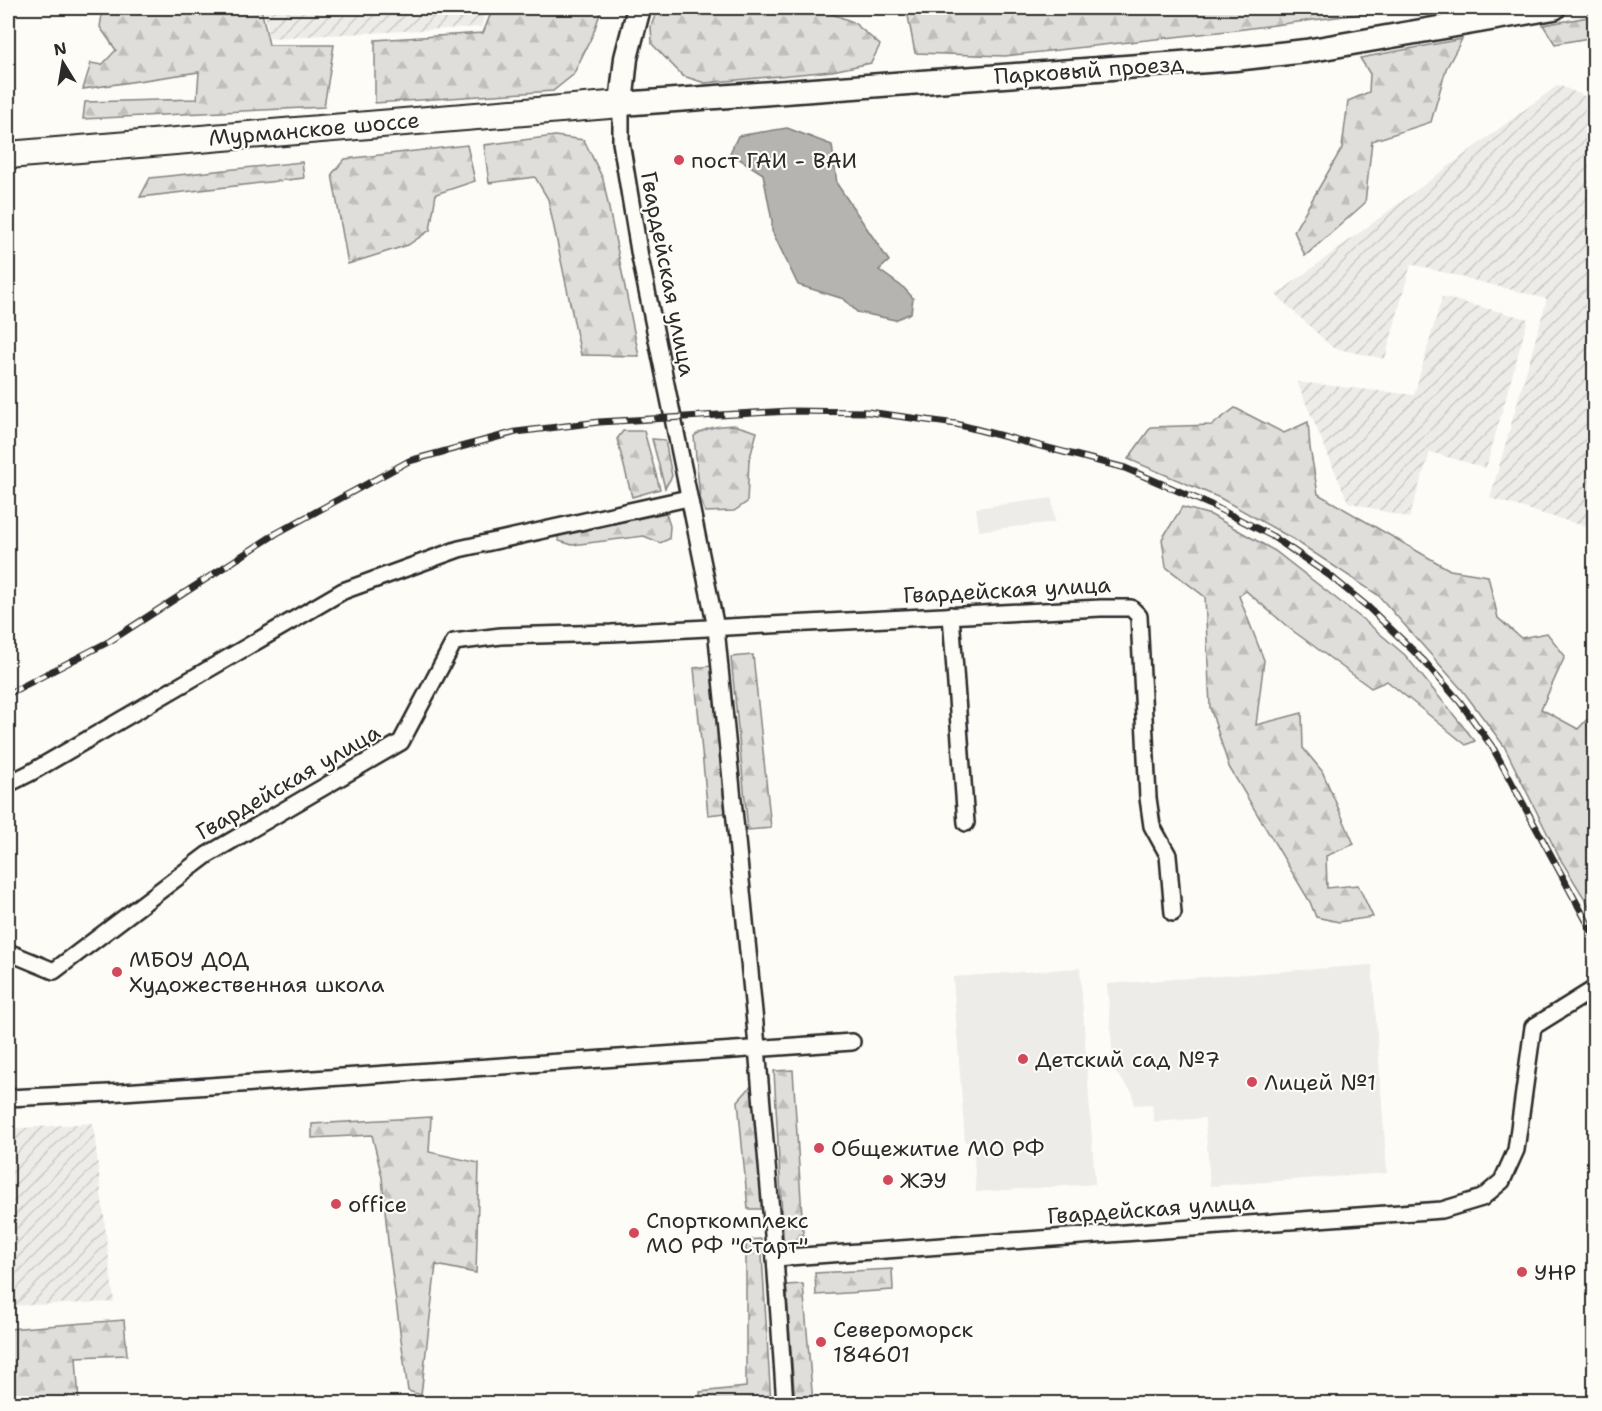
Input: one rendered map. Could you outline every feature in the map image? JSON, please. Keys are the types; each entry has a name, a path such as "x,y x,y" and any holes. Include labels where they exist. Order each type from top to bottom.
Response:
{"main road":[{"path":"621,104 626,57 639,8"},
{"name":"Парковый проезд","path":"621,104 1235,59 1306,51 1554,8"},
{"name":"Мурманское шоссе","path":"8,155 621,104"}],"street":[{"name":"Гвардейская улица","path":"621,104 621,142 640,257 716,628 776,1258 1442,1210 1482,1198 1502,1181 1516,1150 1533,1027 1594,989"},
{"path":"8,784 343,591 459,549 688,498"},
{"name":"Гвардейская улица","path":"8,952 54,971 207,855 401,742 454,642 501,636 1131,608 1139,616 1148,798 1152,826 1168,855 1173,914"},
{"path":"951,615 966,823"},
{"path":"8,1098 852,1042"},
{"path":"776,1258 785,1404"}],"shaded area":[{"path":"264,8 487,8 481,27 269,38"},
{"path":"1558,85 1594,100 1594,529 1490,498 1547,299 1411,264 1385,359 1333,348 1276,295"},
{"path":"787,128 832,145 837,184 889,261 879,270 904,288 913,298 911,313 895,320 857,312 844,299 798,285 772,231 763,174 730,153 738,136"},
{"path":"1442,297 1528,319 1486,468 1430,452 1409,518 1348,502 1297,382 1414,395"},
{"path":"1052,498 1055,522 979,531 976,508"},
{"name":"Лицей №1","path":"1372,965 1387,1173 1210,1186 1205,1118 1154,1122 1152,1104 1134,1105 1133,1093 1114,1071 1107,984"},
{"name":"Детский сад №7","path":"1080,968 1095,1184 976,1192 973,1142 965,1142 953,977"},
{"path":"93,1123 114,1302 8,1306 8,1129"},
{"path":"1466,1398 1467,1403 1373,1403"}],"green space":[{"path":"103,8 261,8 269,45 334,45 324,107 83,119 85,102 197,99 199,72 83,89 91,63 102,65 116,50 100,27"},
{"path":"493,8 602,8 593,34 573,75 553,91 375,103 375,40 483,33"},
{"path":"658,8 817,8 853,22 880,45 871,63 832,71 705,83 683,76 652,44 651,26"},
{"path":"904,8 1406,8 1005,56 915,53 908,16"},
{"path":"1594,16 1594,37 1555,44 1543,25"},
{"path":"1462,39 1446,69 1431,122 1372,141 1365,203 1305,256 1294,231 1342,148 1348,101 1369,92 1370,74 1360,58"},
{"path":"555,136 584,140 603,179 639,356 581,355 548,199 535,177 489,183 484,145"},
{"path":"467,145 475,181 436,194 430,230 408,245 348,264 332,174 345,159"},
{"path":"302,162 304,178 140,197 150,178"},
{"path":"1235,408 1284,433 1308,422 1318,494 1450,570 1488,576 1498,618 1521,638 1547,633 1565,656 1541,709 1578,729 1594,712 1594,914 1559,857 1504,746 1463,691 1378,595 1293,539 1220,498 1128,459 1151,427 1212,425"},
{"path":"734,425 757,432 749,461 747,502 734,511 705,512 700,497 694,436 713,428"},
{"path":"623,431 644,431 660,489 632,497 617,439"},
{"path":"652,439 665,440 672,476 665,488"},
{"path":"1182,507 1211,515 1275,551 1365,621 1405,655 1475,741 1466,745 1387,681 1371,688 1289,628 1246,591 1239,596 1264,660 1256,725 1302,713 1303,748 1322,771 1354,844 1326,856 1327,888 1358,885 1373,917 1339,922 1316,917 1310,902 1229,767 1210,707 1205,597 1166,567 1162,539"},
{"path":"666,513 670,526 669,539 660,543 644,536 572,545 559,541 557,535"},
{"path":"753,655 771,828 748,830 731,657"},
{"path":"711,666 725,813 708,815 694,668"},
{"path":"793,1070 804,1248 784,1250 774,1071"},
{"path":"754,1083 764,1209 748,1209 738,1101"},
{"path":"431,1117 429,1152 479,1163 476,1273 436,1265 421,1395 408,1391 388,1242 382,1177 372,1135 312,1138 312,1124"},
{"path":"761,1239 771,1403 701,1403 700,1392 746,1387 746,1240"},
{"path":"892,1269 893,1290 816,1295 815,1273"},
{"path":"803,1284 813,1403 795,1403 786,1285"},
{"path":"124,1320 127,1355 76,1357 79,1403 8,1403 8,1329"}],"railway":[{"path":"8,694 110,641 277,533 409,461 516,432 599,422 790,411 868,412 956,424 1125,468 1211,505 1272,536 1329,575 1368,607 1424,661 1460,702 1493,748 1594,935"}],"place":[{"name":"пост ГАИ - ВАИ","path":"679,160"},
{"name":"МБОУ ДОД Художественная школа","path":"117,972"},
{"name":"Детский сад №7","path":"1023,1059"},
{"name":"Лицей №1","path":"1252,1082"},
{"name":"Общежитие МО РФ","path":"819,1148"},
{"name":"ЖЭУ","path":"888,1180"},
{"name":"office","path":"336,1204"},
{"name":"Спорткомплекс МО РФ \"Старт\"","path":"634,1233"},
{"name":"УНР","path":"1522,1272"},
{"name":"Североморск 184601","path":"821,1342"}]}
